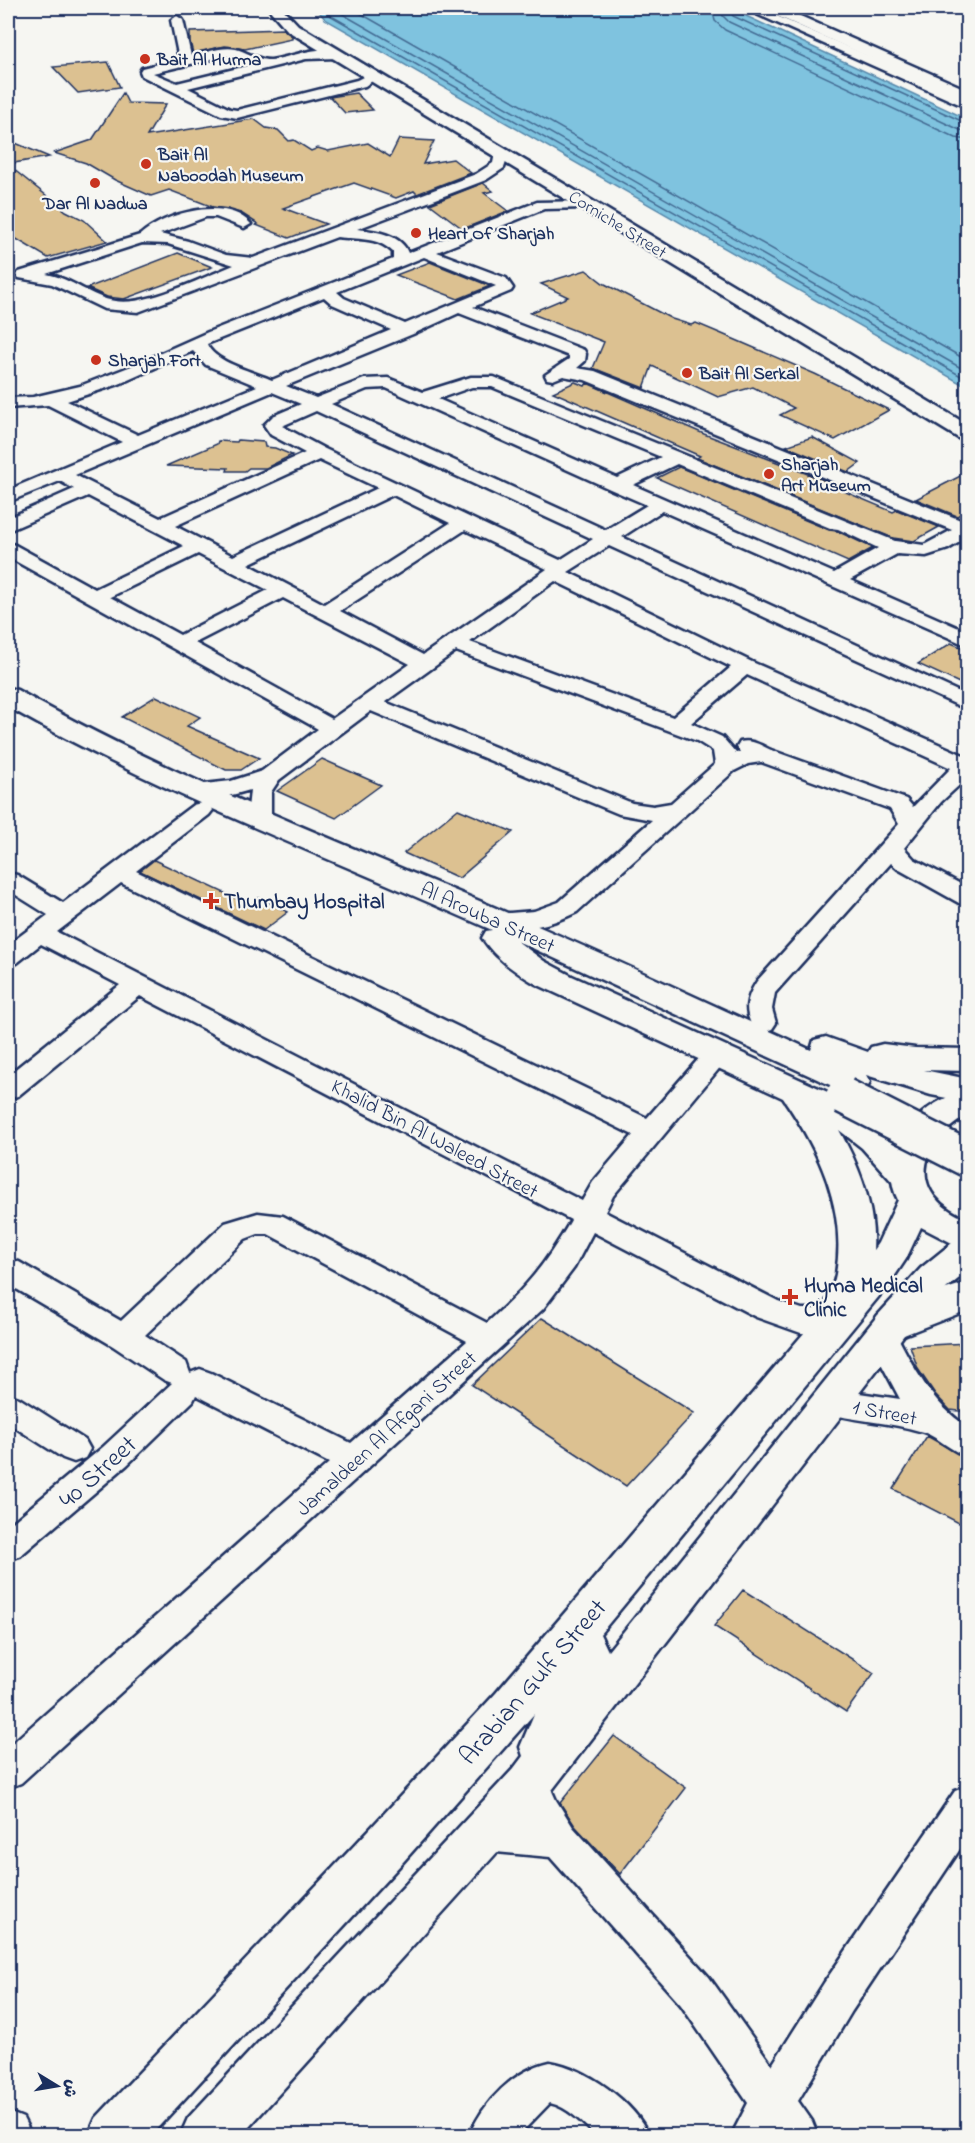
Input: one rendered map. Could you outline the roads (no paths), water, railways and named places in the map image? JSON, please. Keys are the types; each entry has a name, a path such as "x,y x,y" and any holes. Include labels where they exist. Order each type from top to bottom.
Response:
{"main road":[{"name":"Corniche Street","path":"274,8 289,25 968,434"},
{"name":"Corniche Street","path":"289,8 293,15 305,25 550,170 682,252 968,420"},
{"path":"771,8 917,78 962,95"},
{"path":"789,8 911,60 962,95"},
{"path":"840,40 860,45 898,62 911,60"},
{"name":"Al Arouba Street","path":"8,696 198,800 503,929"},
{"name":"Al Arouba Street","path":"8,716 100,765 259,819 848,1089 968,1140"},
{"path":"503,929 601,954 763,1023 892,1074 968,1091"},
{"path":"503,929 517,958 545,976 823,1102 862,1127 895,1159 928,1213 944,1225 968,1234"},
{"path":"811,1041 905,1058 968,1060"},
{"name":"Al Arouba Street","path":"848,1089 968,1159"},
{"path":"795,1090 816,1117 831,1145 845,1176 854,1208 856,1241 853,1275 836,1321"},
{"name":"Arabian Gulf Street","path":"114,2136 401,1831 569,1641 877,1272 893,1249 912,1188 917,1143 927,1127 942,1114 968,1102"},
{"path":"206,2136 530,1783 886,1331 934,1278 968,1250"},
{"path":"886,1331 928,1309 968,1296"},
{"path":"530,1783 548,1730 587,1660 587,1650 584,1646 569,1641"}],"street":[{"path":"748,8 917,78"},
{"path":"177,20 185,59"},
{"path":"268,64 229,52 185,59 153,67 145,73 226,112 237,114 361,83 373,76"},
{"path":"177,88 306,55 337,54"},
{"path":"24,275 48,278 110,306 132,308 488,174 499,165 502,153"},
{"path":"8,403 52,400 122,375 326,290 542,205 587,204"},
{"path":"8,280 145,238 159,228 207,213 218,213 244,224"},
{"path":"333,234 359,234 383,239 394,244 401,251 400,261"},
{"path":"145,238 171,239 225,261 258,262"},
{"path":"8,496 500,292 506,285 501,281 424,252"},
{"path":"326,290 338,301 407,330"},
{"path":"461,308 573,351 579,358 561,371 520,392"},
{"path":"198,342 202,353 212,361 316,404 968,704"},
{"path":"561,371 589,375 966,530"},
{"path":"763,1023 758,1004 760,995 766,987 891,849 904,814 933,797 967,766 745,666 464,522 320,453 277,431 273,425 279,420 372,382 388,383 968,640"},
{"path":"422,398 471,382 494,382 895,548 911,551 928,550 966,530"},
{"path":"52,400 143,440"},
{"path":"159,526 320,453"},
{"path":"617,485 686,461"},
{"path":"60,474 425,664"},
{"path":"232,564 393,488"},
{"path":"8,525 89,489"},
{"path":"8,957 119,872 198,800 270,776 333,728 557,570 604,538 661,504"},
{"path":"325,612 464,522"},
{"path":"95,597 199,546"},
{"path":"834,581 895,548"},
{"path":"8,549 333,728"},
{"path":"178,644 283,590"},
{"path":"454,643 716,742 724,749 727,757 726,766"},
{"path":"684,729 745,666"},
{"path":"369,703 627,809 653,813 678,810"},
{"path":"684,729 723,738 904,814"},
{"path":"503,929 516,922 554,915 575,901 726,766 742,758 763,755"},
{"path":"259,819 260,792 270,776"},
{"path":"627,809 642,822 646,838"},
{"path":"891,849 906,864 968,898"},
{"path":"119,872 651,1132"},
{"path":"8,880 64,914"},
{"name":"Khalid Bin Al Waleed Street","path":"39,933 585,1217 783,1316 818,1322 836,1321"},
{"path":"8,1089 139,983"},
{"name":"Jamaldeen Al Afgani Street","path":"8,1771 532,1300 549,1280 576,1238 585,1217 603,1189 718,1053"},
{"path":"124,1336 235,1231 246,1225 260,1222 273,1224 491,1339"},
{"path":"8,1270 124,1336 186,1382 354,1460"},
{"name":"1 Street","path":"886,1331 906,1383 938,1424"},
{"name":"40 Street","path":"8,1546 115,1456 186,1382"},
{"name":"1 Street","path":"832,1402 888,1409 938,1424 968,1444"},
{"path":"8,1407 74,1449"},
{"path":"530,1783 542,1812 560,1840 695,1991 797,2136"},
{"path":"752,2136 838,1997 968,1804"},
{"path":"485,1833 560,1840"},
{"path":"490,2136 538,2086 553,2081 570,2086 628,2136"}],"water":[{"path":"316,8 729,8 967,119 967,387 325,19"}],"place":[{"name":"Bait Al Hurma","path":"145,59"},
{"name":"Bait Al Naboodah Museum","path":"146,164"},
{"name":"Dar Al Nadwa","path":"95,183"},
{"name":"Heart Of Sharjah","path":"416,233"},
{"name":"Sharjah Fort","path":"96,360"},
{"name":"Bait Al Serkal","path":"687,373"},
{"name":"Sharjah Art Museum","path":"769,474"},
{"name":"Thumbay Hospital","path":"211,901"},
{"name":"Hyma Medical Clinic","path":"790,1297"}]}
